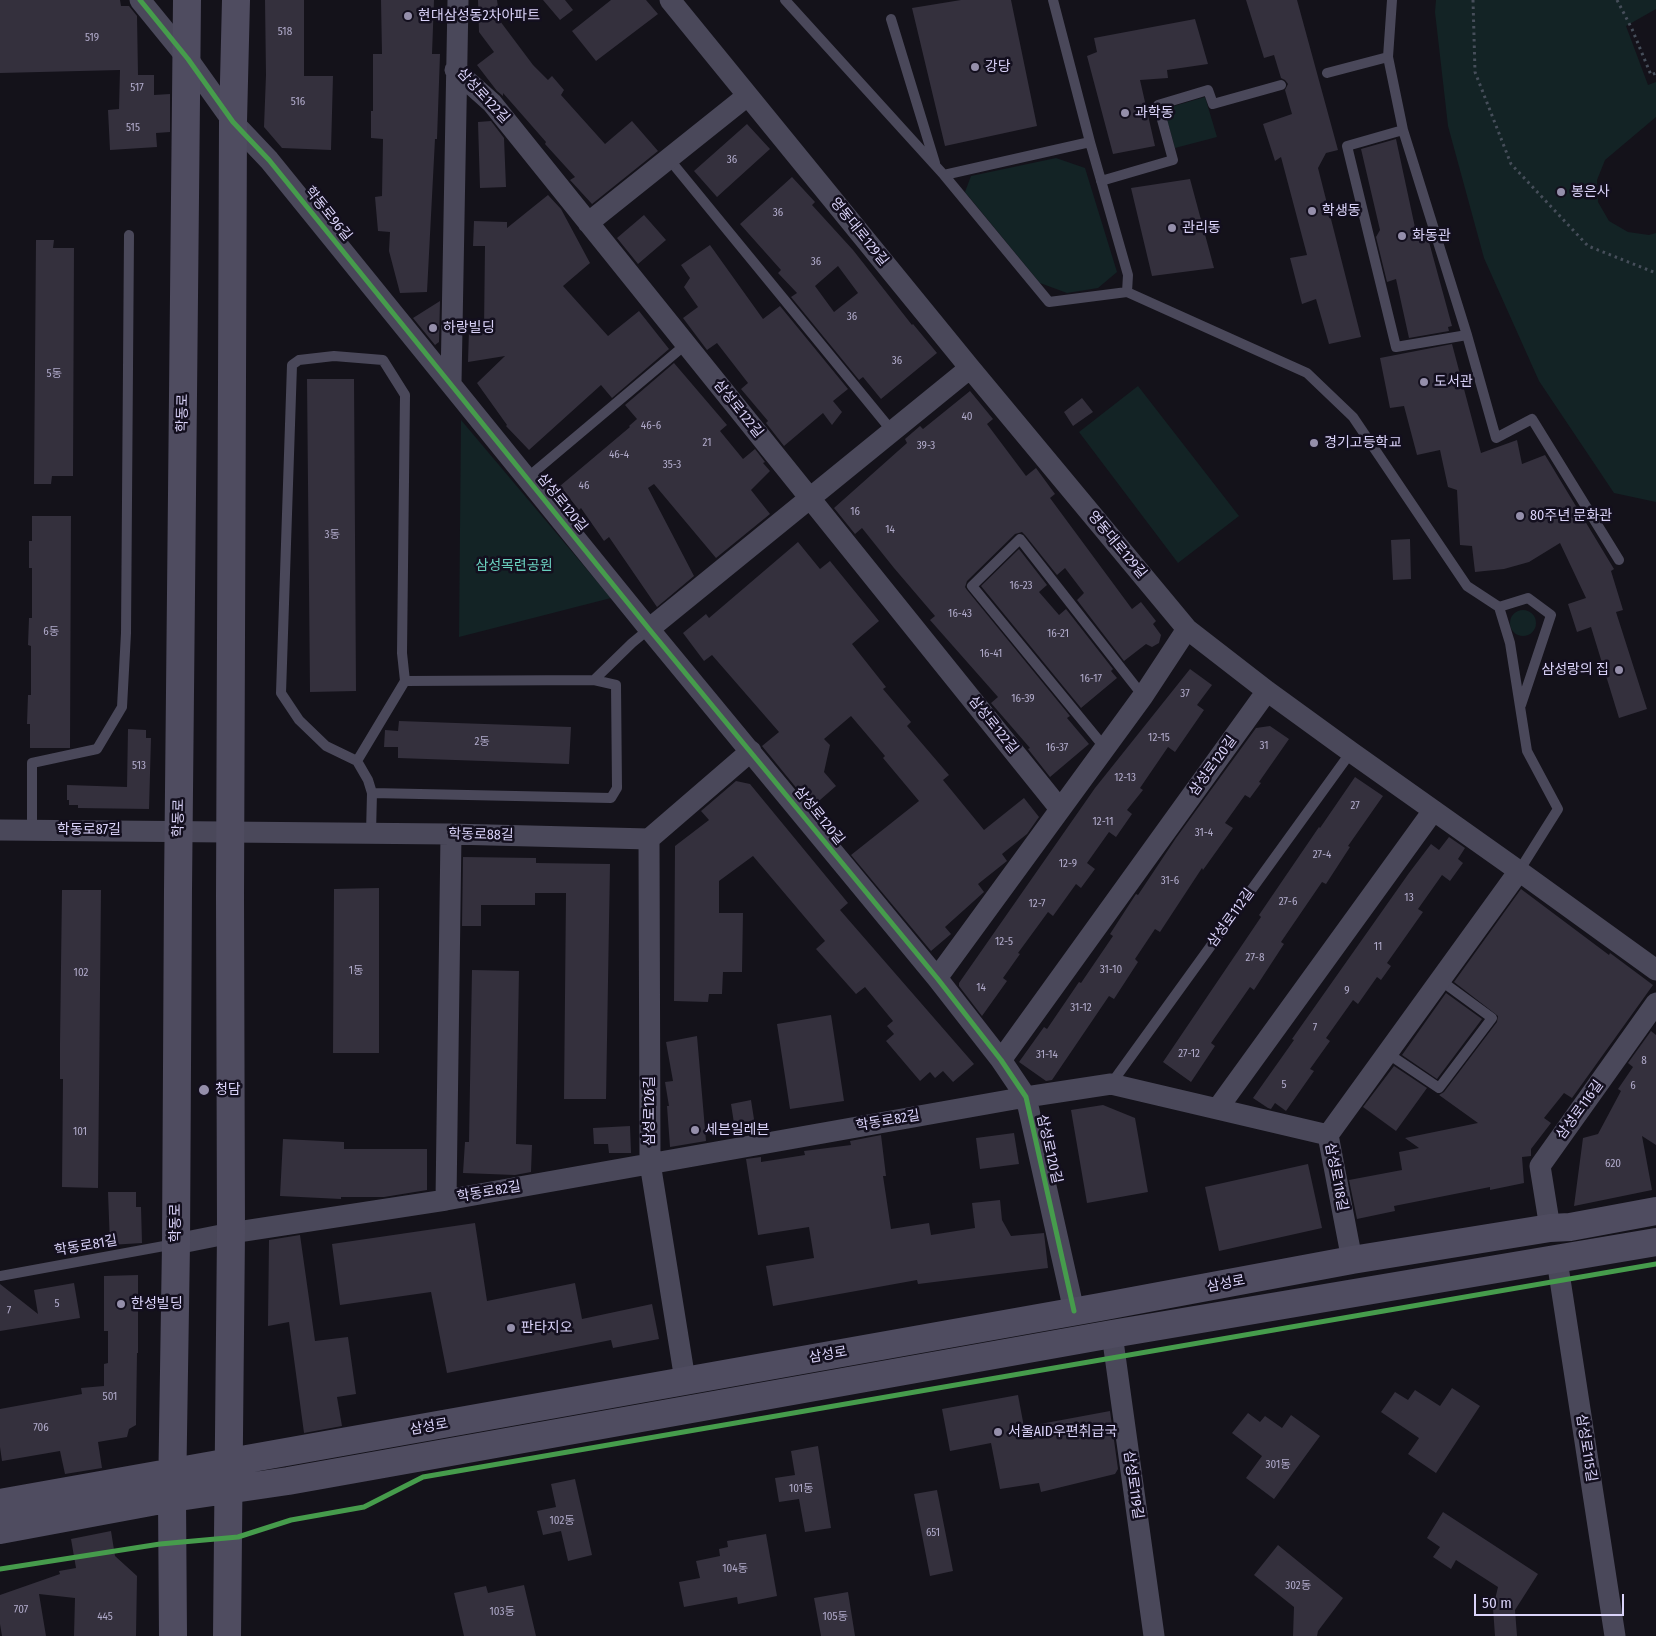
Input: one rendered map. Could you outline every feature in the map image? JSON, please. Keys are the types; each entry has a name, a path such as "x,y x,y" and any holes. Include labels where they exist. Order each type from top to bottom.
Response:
{"main road":[{"name":"학동로","path":"173,1636 172,1498 188,60 187,0"},
{"path":"227,1636 231,1233 231,832 236,0"},
{"name":"삼성로","path":"0,1503 1352,1260 1550,1228 1570,1227 1656,1211"},
{"name":"삼성로","path":"0,1530 172,1498 228,1491 1112,1334 1656,1242"}],"street":[{"name":"학동로96길","path":"140,0 234,122 270,160 451,383"},
{"name":"삼성로122길","path":"458,0 455,70 492,103 1060,809"},
{"name":"영동대로129길","path":"670,0 970,368 1187,630"},
{"path":"451,383 455,70"},
{"path":"588,224 747,96"},
{"path":"649,629 970,368"},
{"name":"삼성로120길","path":"451,383 649,629 937,978 1001,1060 1026,1097 1074,1311"},
{"path":"937,978 1143,696 1187,630 1351,752 1519,870 1656,970"},
{"name":"삼성로120길","path":"1001,1060 1267,691"},
{"path":"649,839 751,752"},
{"path":"1218,1108 1433,811"},
{"name":"학동로87길","path":"0,830 178,831"},
{"name":"학동로88길","path":"178,831 451,834 649,839"},
{"name":"학동로82길","path":"446,1200 451,834"},
{"name":"삼성로126길","path":"649,839 650,1163 685,1380"},
{"name":"삼성로118길","path":"1352,1260 1328,1135 1519,870"},
{"name":"삼성로116길","path":"1550,1228 1540,1166 1656,1003"},
{"name":"학동로82길","path":"176,1244 231,1233 446,1200 1026,1097 1111,1084 1328,1135"},
{"name":"삼성로115길","path":"1557,1260 1615,1636"},
{"name":"삼성로119길","path":"1112,1334 1154,1636"}],"lane":[{"path":"784,0 944,175 1050,302 1127,292 1307,373 1353,416 1467,586 1499,607 1510,643 1527,751 1558,809 1519,870"},
{"path":"1053,0 1090,142 1128,275 1127,292"},
{"path":"1392,0 1388,57 1403,130 1467,335 1496,438 1532,419 1619,560"},
{"path":"891,18 936,167"},
{"path":"1327,73 1388,57"},
{"path":"1101,181 1173,160 1158,105 1208,90 1212,104 1281,85"},
{"path":"1403,130 1347,146 1396,347 1467,335"},
{"path":"944,175 1090,142"},
{"path":"669,159 892,431"},
{"path":"32,830 32,763 97,748 122,707 126,633 128,235"},
{"name":"삼성로120길","path":"527,478 685,344"},
{"path":"357,761 405,680 402,653 405,394 383,360 334,356 299,360 292,365 281,693 299,720 326,746 357,761 368,780 372,793 371,833"},
{"path":"1105,748 972,586 1020,539 1143,696"},
{"path":"1499,607 1528,598 1552,615 1521,707"},
{"path":"594,680 649,629"},
{"path":"372,793 611,798 617,788 616,685 594,680 405,680"},
{"name":"삼성로112길","path":"1111,1084 1351,752"},
{"path":"1387,1053 1439,1088 1492,1018 1440,980"},
{"name":"학동로81길","path":"0,1276 176,1244"}],"path":[{"path":"1473,0 1475,72 1511,164 1588,246 1656,272"},
{"path":"1617,0 1632,29 1651,75 1656,73"}],"green space":[{"name":"봉은사","path":"1436,0 1656,0 1656,9 1626,26 1648,85 1656,82 1656,117 1605,160 1597,180 1598,202 1609,221 1628,232 1649,235 1656,233 1656,502 1614,493 1539,381 1484,258 1448,126 1435,12"},
{"path":"1205,97 1217,137 1175,148 1164,109"},
{"path":"1056,158 1085,168 1117,272 1098,288 1067,293 1040,283 965,192 971,176"},
{"path":"1138,386 1239,516 1178,563 1079,432"},
{"name":"삼성목련공원","path":"461,420 611,598 459,637"},
{"path":"1523,610 1532,614 1536,623 1532,632 1523,636 1514,632 1510,623 1514,614"}],"building":[{"path":"0,0 120,0 121,6 129,6 137,16 138,75 154,75 154,95 170,94 170,132 156,133 157,147 110,150 108,110 119,109 120,70 0,73"},
{"path":"265,0 304,0 304,76 333,76 331,150 282,148 264,127 266,75"},
{"path":"381,0 434,0 432,54 440,54 437,139 435,139 427,292 400,293 389,251 390,232 378,231 375,197 382,196 383,139 371,138 371,111 373,111 373,54 382,54"},
{"path":"478,0 497,0 500,21 533,65 548,80 552,76 564,90 561,95 605,144 632,121 658,151 592,204 570,180 575,177 503,93 503,96 497,91 477,65 494,52 479,32"},
{"path":"543,0 565,0 573,10 560,20"},
{"path":"611,0 646,0 658,14 596,61 572,31"},
{"name":"강당","path":"961,0 1011,0 1037,126 945,146 912,8"},
{"name":"학생동","path":"1246,0 1297,0 1338,150 1326,153 1318,168 1361,337 1329,344 1316,299 1302,304 1290,258 1307,255 1281,157 1275,161 1263,124 1292,114 1285,90 1288,84 1281,78 1274,55 1264,58"},
{"name":"과학동","path":"1195,19 1208,64 1167,70 1168,78 1140,80 1155,146 1113,154 1087,56 1097,52 1094,38"},
{"path":"491,121 504,138 506,187 480,188 478,122"},
{"path":"747,124 770,149 717,197 694,171"},
{"name":"화동관","path":"1396,139 1416,232 1426,231 1452,326 1448,327 1449,331 1409,338 1396,279 1387,282 1376,237 1380,230 1361,149"},
{"path":"792,177 815,202 812,205 853,250 912,325 937,353 881,399 863,377 859,380 791,297 797,293 778,273 781,270 740,224","holes":["838,266 858,293 834,312 815,286"]},
{"name":"관리동","path":"1190,179 1214,268 1152,276 1131,188"},
{"path":"548,195 561,209 590,263 563,286 608,336 639,311 669,349 612,398 601,385 529,450 506,426 477,383 505,356 468,362 469,330 484,329 485,246 473,246 474,221 507,222 507,228"},
{"path":"644,215 666,240 638,264 617,238"},
{"path":"36,240 54,240 53,248 74,248 73,476 52,476 51,484 34,484"},
{"path":"710,245 763,319 780,306 848,389 833,401 842,412 832,425 823,413 784,446 766,423 768,421 741,389 748,383 717,343 707,350 683,318 698,307 684,287 690,278 681,265"},
{"name":"하랑빌딩","path":"440,301 439,342 435,345 413,318"},
{"path":"1452,344 1481,453 1517,440 1522,464 1545,455 1614,569 1611,571 1623,610 1616,612 1647,709 1619,718 1591,627 1577,632 1568,604 1586,598 1560,543 1529,562 1504,569 1475,572 1472,546 1460,545 1457,490 1448,487 1440,450 1417,455 1404,406 1390,408 1380,358"},
{"path":"674,363 727,425 720,431 743,459 755,449 765,462 763,463 770,471 751,490 770,514 716,558 654,484 648,488 694,576 657,607 609,537 604,541 581,508 579,510 560,486 630,427 637,419 625,405"},
{"path":"307,379 354,379 356,691 310,692"},
{"path":"970,391 993,419 987,424 1026,476 1036,468 1055,494 1050,498 1132,609 1141,602 1156,621 1153,624 1161,635 1159,643 1152,647 1146,644 1124,661 1077,600 1084,593 1065,568 1057,575 1022,532 1015,534 967,581 965,587 967,590 1070,716 1067,718 1089,744 1050,777 1028,749 1030,748 991,703 998,697 930,620 935,616 862,528 855,534 834,508 907,443 905,439 920,426 923,429"},
{"path":"1082,398 1093,412 1073,426 1064,412"},
{"path":"32,516 71,516 70,748 30,748 30,724 27,724 28,695 31,695 31,646 28,645 29,618 32,618 32,568 29,568 29,541 32,541"},
{"path":"1410,539 1411,579 1393,580 1391,540"},
{"path":"798,542 820,569 830,561 879,621 852,644 886,687 883,689 911,722 907,726 949,775 943,780 984,830 1024,798 1039,817 1027,834 1002,854 1007,861 978,884 984,892 945,927 951,934 931,951 851,855 919,801 883,758 885,756 851,716 824,739 830,745 824,772 836,786 812,807 762,746 779,732 712,655 704,661 683,633 706,614 709,618"},
{"path":"1019,549 1047,585 1039,592 1059,615 1066,609 1113,669 1111,671 1117,678 1081,708 981,586"},
{"path":"1190,669 1212,685 1197,705 1204,710 1175,752 1168,747 1140,788 1143,790 1127,810 1132,814 1116,837 1109,832 1087,863 1095,869 1081,888 1076,884 1053,916 1048,912 1018,953 1020,954 1003,978 1007,981 982,1016 959,986 959,983 1095,788"},
{"path":"399,721 571,727 569,764 398,758 398,747 384,747 385,730 398,731"},
{"path":"1270,726 1289,739 1250,798 1245,795 1225,823 1233,828 1203,870 1202,868 1160,932 1155,929 1135,959 1138,962 1114,999 1109,996 1052,1080 1046,1081 1019,1062 1044,1027 1047,1029 1079,982 1081,983 1113,936 1110,934 1136,894 1138,895 1176,838 1256,728"},
{"path":"128,729 146,730 146,738 151,738 149,809 78,808 78,805 69,805 67,785 127,787"},
{"path":"1355,777 1383,796 1348,846 1350,847 1326,884 1322,882 1281,942 1284,944 1254,990 1250,987 1211,1043 1215,1046 1191,1082 1163,1062 1261,917 1259,915"},
{"path":"736,781 750,784 848,903 840,910 974,1064 953,1082 943,1071 935,1078 930,1072 920,1081 886,1041 894,1034 887,1026 893,1021 865,987 856,994 816,949 825,941 753,856 719,881 719,913 743,913 742,972 723,972 722,994 709,994 708,1002 674,1001 675,846 709,820 701,811"},
{"path":"1449,837 1465,848 1458,859 1463,863 1450,881 1442,875 1418,909 1423,912 1387,963 1391,966 1381,980 1377,977 1358,1004 1353,1000 1326,1038 1330,1041 1310,1069 1314,1071 1286,1111 1275,1103 1271,1109 1268,1108 1253,1098 1294,1040 1292,1039 1409,873 1431,844 1439,850"},
{"path":"463,857 536,858 536,863 610,864 606,1099 564,1099 566,893 535,893 535,905 481,905 481,926 462,926"},
{"path":"379,888 379,1053 333,1053 334,889"},
{"path":"1521,889 1609,955 1610,953 1653,985 1572,1098 1564,1093 1544,1118 1551,1123 1531,1149 1531,1156 1522,1157 1524,1183 1490,1190 1490,1187 1394,1206 1395,1211 1357,1219 1349,1180 1402,1170 1399,1152 1419,1148 1405,1138 1478,1123 1439,1095 1444,1092 1497,1022 1498,1016 1454,982"},
{"path":"62,890 101,890 98,1188 62,1187 63,1079 60,1079 60,1043"},
{"path":"472,970 519,971 516,1144 532,1145 531,1172 515,1175 463,1173 465,1142 469,1142"},
{"path":"1446,993 1482,1019 1437,1079 1402,1055"},
{"path":"831,1015 844,1101 790,1109 777,1024"},
{"path":"1651,1031 1656,1035 1656,1145 1642,1136 1652,1190 1574,1206 1583,1138 1598,1134 1621,1091 1618,1089 1633,1067 1628,1063"},
{"path":"697,1036 706,1141 670,1147 667,1106 669,1106 665,1082 673,1081 666,1042"},
{"path":"1394,1066 1427,1088 1396,1131 1363,1107"},
{"path":"751,1100 756,1132 736,1136 731,1104"},
{"path":"1103,1105 1135,1118 1148,1192 1087,1203 1071,1110"},
{"path":"630,1126 631,1153 609,1153 608,1144 594,1144 593,1128"},
{"path":"1014,1133 1019,1164 980,1169 976,1138"},
{"path":"881,1135 886,1176 883,1176 891,1229 929,1223 931,1235 975,1228 972,1203 1000,1200 1002,1220 1011,1236 1044,1233 1048,1268 918,1284 917,1280 773,1306 766,1266 814,1258 809,1227 758,1235 746,1159 761,1157 761,1162 805,1155 804,1151 851,1145 850,1141"},
{"path":"283,1139 344,1142 344,1149 427,1149 427,1190 384,1197 341,1197 341,1199 280,1196"},
{"path":"1308,1164 1322,1228 1219,1251 1205,1187"},
{"path":"108,1192 136,1192 136,1207 141,1207 142,1243 110,1245"},
{"path":"475,1223 487,1301 575,1283 582,1319 652,1304 659,1339 613,1348 611,1340 447,1373 431,1292 340,1305 332,1244"},
{"path":"300,1235 315,1341 348,1337 356,1394 337,1397 342,1426 304,1433 289,1322 268,1326 269,1240"},
{"path":"138,1275 136,1425 129,1429 127,1437 98,1442 102,1468 65,1474 60,1451 2,1461 0,1409 82,1394 81,1388 104,1386 104,1364 108,1363 108,1331 104,1331 104,1276"},
{"path":"74,1283 80,1318 0,1331 0,1284 38,1314 34,1290"},
{"path":"1452,1388 1480,1406 1436,1473 1408,1454 1419,1438 1381,1412 1395,1392 1408,1400 1415,1390 1440,1406"},
{"path":"1018,1395 1024,1427 1110,1411 1118,1469 1115,1474 1041,1492 1039,1483 1000,1489 991,1443 950,1451 942,1409"},
{"path":"1248,1413 1260,1422 1265,1416 1282,1428 1291,1415 1320,1436 1274,1499 1246,1478 1262,1456 1232,1433"},
{"path":"818,1446 831,1528 805,1532 799,1499 779,1502 775,1478 795,1475 791,1451"},
{"path":"575,1479 592,1555 568,1561 561,1531 543,1535 537,1511 556,1507 551,1484"},
{"path":"937,1490 953,1571 930,1576 914,1494"},
{"path":"1443,1512 1538,1574 1515,1610 1517,1636 1495,1636 1493,1608 1498,1587 1456,1560 1451,1569 1433,1557 1440,1547 1427,1538"},
{"path":"111,1531 115,1556 137,1576 136,1636 74,1636 75,1598 39,1594 46,1636 2,1636 0,1595 60,1574 59,1571 76,1568 71,1539"},
{"path":"766,1534 777,1596 738,1604 737,1597 684,1607 679,1582 700,1578 696,1561 720,1556 719,1549 728,1547 727,1541"},
{"path":"1278,1545 1343,1598 1318,1631 1317,1636 1293,1636 1294,1607 1254,1575"},
{"path":"524,1585 536,1636 464,1636 454,1593 486,1586 488,1593"},
{"path":"848,1592 855,1636 821,1636 814,1598"}],"cycle path":[{"path":"140,0 188,59 233,122 269,160 649,629 937,978 1001,1060 1026,1097 1074,1311"},
{"path":"0,1569 160,1544 238,1537 291,1520 364,1507 423,1477 1656,1264"}],"place":[{"name":"현대삼성동2차아파트","path":"408,16"},
{"name":"강당","path":"975,67"},
{"name":"과학동","path":"1125,113"},
{"name":"봉은사","path":"1561,192"},
{"name":"학생동","path":"1312,211"},
{"name":"관리동","path":"1172,228"},
{"name":"화동관","path":"1402,236"},
{"name":"하랑빌딩","path":"433,328"},
{"name":"도서관","path":"1424,382"},
{"name":"경기고등학교","path":"1314,443"},
{"name":"80주년 문화관","path":"1520,516"},
{"name":"삼성랑의 집","path":"1619,670"},
{"name":"청담","path":"204,1090"},
{"name":"세븐일레븐","path":"695,1130"},
{"name":"한성빌딩","path":"121,1304"},
{"name":"판타지오","path":"511,1328"},
{"name":"서울AID우편취급국","path":"998,1432"}]}
